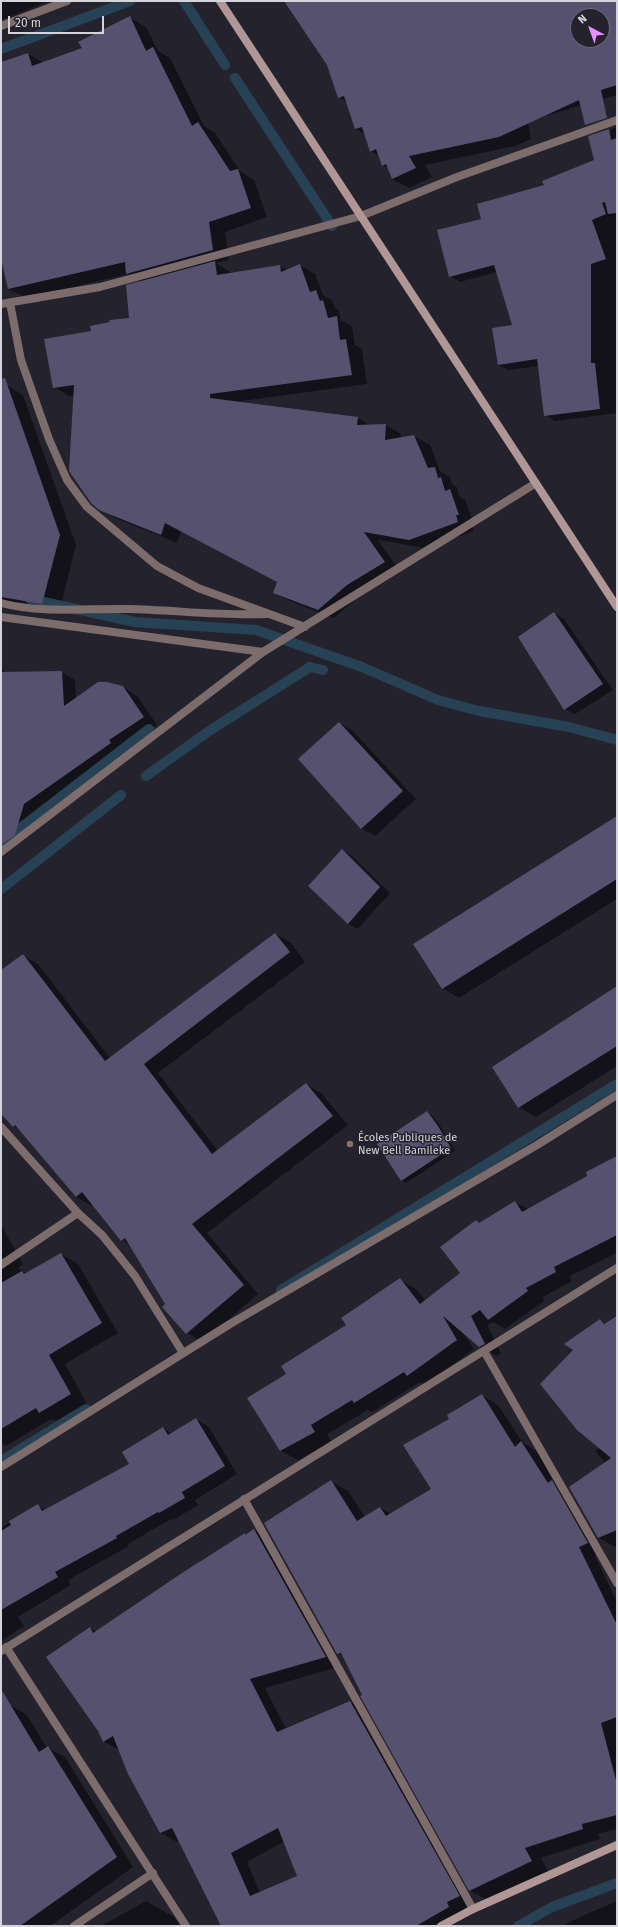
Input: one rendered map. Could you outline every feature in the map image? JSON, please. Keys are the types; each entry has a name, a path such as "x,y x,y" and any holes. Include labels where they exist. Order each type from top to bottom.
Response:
{"street":[{"path":"1,26 67,1"},
{"path":"220,1 617,607"},
{"path":"1,304 100,287 361,216 457,178 617,120"},
{"path":"10,303 21,360 49,439 67,480 87,507 129,544 157,566 198,588 305,627"},
{"path":"1,852 263,652 536,483"},
{"path":"1,603 22,609 43,610 127,609 236,616 271,614"},
{"path":"1,617 263,652"},
{"path":"1,1467 183,1353 524,1153 617,1095"},
{"path":"1,1126 78,1213 102,1235 135,1276 183,1353"},
{"path":"1,1265 78,1213"},
{"path":"186,1926 4,1649 617,1268"},
{"path":"484,1351 617,1583"},
{"path":"244,1499 473,1909"},
{"path":"440,1926 473,1909 616,1848"},
{"path":"74,1926 152,1873"}],"building":[{"path":"284,1 617,1 617,85 601,90 607,118 585,125 579,100 499,137 409,156 416,168 392,179 386,164 382,166 376,149 370,152 362,127 355,129 344,96 338,98 327,65"},
{"path":"130,16 146,51 153,47 192,126 198,122 230,171 238,169 251,208 209,222 213,250 126,274 125,262 8,289 1,259 1,62 28,53 32,66 82,48 78,42"},
{"path":"609,129 611,140 617,138 617,213 608,214 605,202 602,203 606,214 592,220 606,259 591,264 591,363 595,363 600,409 544,416 537,359 498,365 492,328 512,325 494,265 449,277 437,230 481,219 477,204 544,185 542,181 594,160 588,136"},
{"path":"215,261 217,275 280,265 281,272 300,264 310,292 316,290 320,301 323,300 328,318 337,316 340,340 346,339 352,375 210,394 210,398 358,417 357,425 386,424 385,440 414,435 428,468 435,467 438,478 441,477 445,491 450,489 459,515 456,515 458,522 409,540 364,532 385,562 347,585 318,610 273,593 277,582 165,523 161,535 99,510 91,503 69,471 74,385 53,388 44,339 91,331 90,326 110,322 109,320 129,318 126,285"},
{"path":"5,378 60,535 42,604 1,597 1,379"},
{"path":"554,612 603,684 564,710 518,637"},
{"path":"62,671 64,706 98,682 107,682 123,686 144,717 109,740 111,743 24,804 15,835 1,845 1,672"},
{"path":"339,722 403,791 361,829 298,759"},
{"path":"617,816 617,879 442,989 413,944"},
{"path":"342,849 380,887 348,924 308,886"},
{"path":"275,933 290,952 144,1064 212,1154 306,1083 333,1116 192,1224 244,1285 186,1334 162,1307 165,1304 125,1238 121,1241 82,1192 76,1197 15,1125 13,1127 1,1114 1,970 23,954 105,1061"},
{"path":"617,986 617,1046 518,1108 492,1067"},
{"path":"427,1111 451,1148 401,1181 377,1144"},
{"path":"617,1156 617,1235 554,1267 556,1272 526,1288 528,1291 488,1320 480,1310 471,1316 485,1344 479,1347 443,1316 457,1340 407,1376 404,1372 354,1403 352,1400 311,1425 315,1432 280,1451 247,1398 286,1374 281,1366 346,1325 341,1318 400,1278 420,1304 460,1273 440,1247 476,1220 479,1223 515,1201 522,1212 587,1176 586,1172"},
{"path":"61,1253 102,1323 49,1355 71,1394 39,1413 36,1408 1,1429 1,1283 22,1271 24,1274"},
{"path":"617,1316 617,1530 598,1538 569,1487 611,1458 577,1430 540,1384 573,1350 564,1344 600,1319 604,1324"},
{"path":"482,1394 515,1447 521,1441 548,1483 552,1480 588,1543 579,1547 617,1625 617,1717 601,1723 617,1784 617,1815 582,1824 583,1829 525,1848 532,1861 469,1891 360,1696 362,1695 341,1653 337,1654 264,1523 331,1480 357,1521 380,1507 386,1516 431,1489 403,1445 449,1419 447,1415"},
{"path":"196,1418 225,1466 182,1492 185,1498 55,1572 58,1577 1,1610 1,1531 11,1525 9,1521 38,1504 42,1511 129,1464 122,1452 163,1427 168,1435"},
{"path":"254,1529 326,1657 250,1679 277,1732 350,1701 460,1896 447,1902 449,1907 416,1926 221,1926 172,1828 160,1833 128,1774 113,1736 103,1742 98,1731 46,1657 90,1627 93,1633 185,1571 245,1533 245,1535","holes":["278,1828 297,1876 250,1896 231,1853"]},
{"path":"1,1689 39,1752 48,1746 117,1857 20,1926 1,1926"}],"waterway":[{"path":"1,49 130,1"},
{"path":"184,1 225,65"},
{"path":"235,78 332,226"},
{"path":"30,599 135,622 256,630 362,667 438,700 479,711 569,727 617,740"},
{"path":"146,776 212,729 310,667 323,670"},
{"path":"1,843 149,729"},
{"path":"1,889 121,795"},
{"path":"281,1290 617,1084"},
{"path":"1,1461 86,1409"},
{"path":"518,1926 552,1907 617,1883"}],"place":[{"name":"Écoles Publiques de New Bell Bamileke","path":"350,1144"}]}
